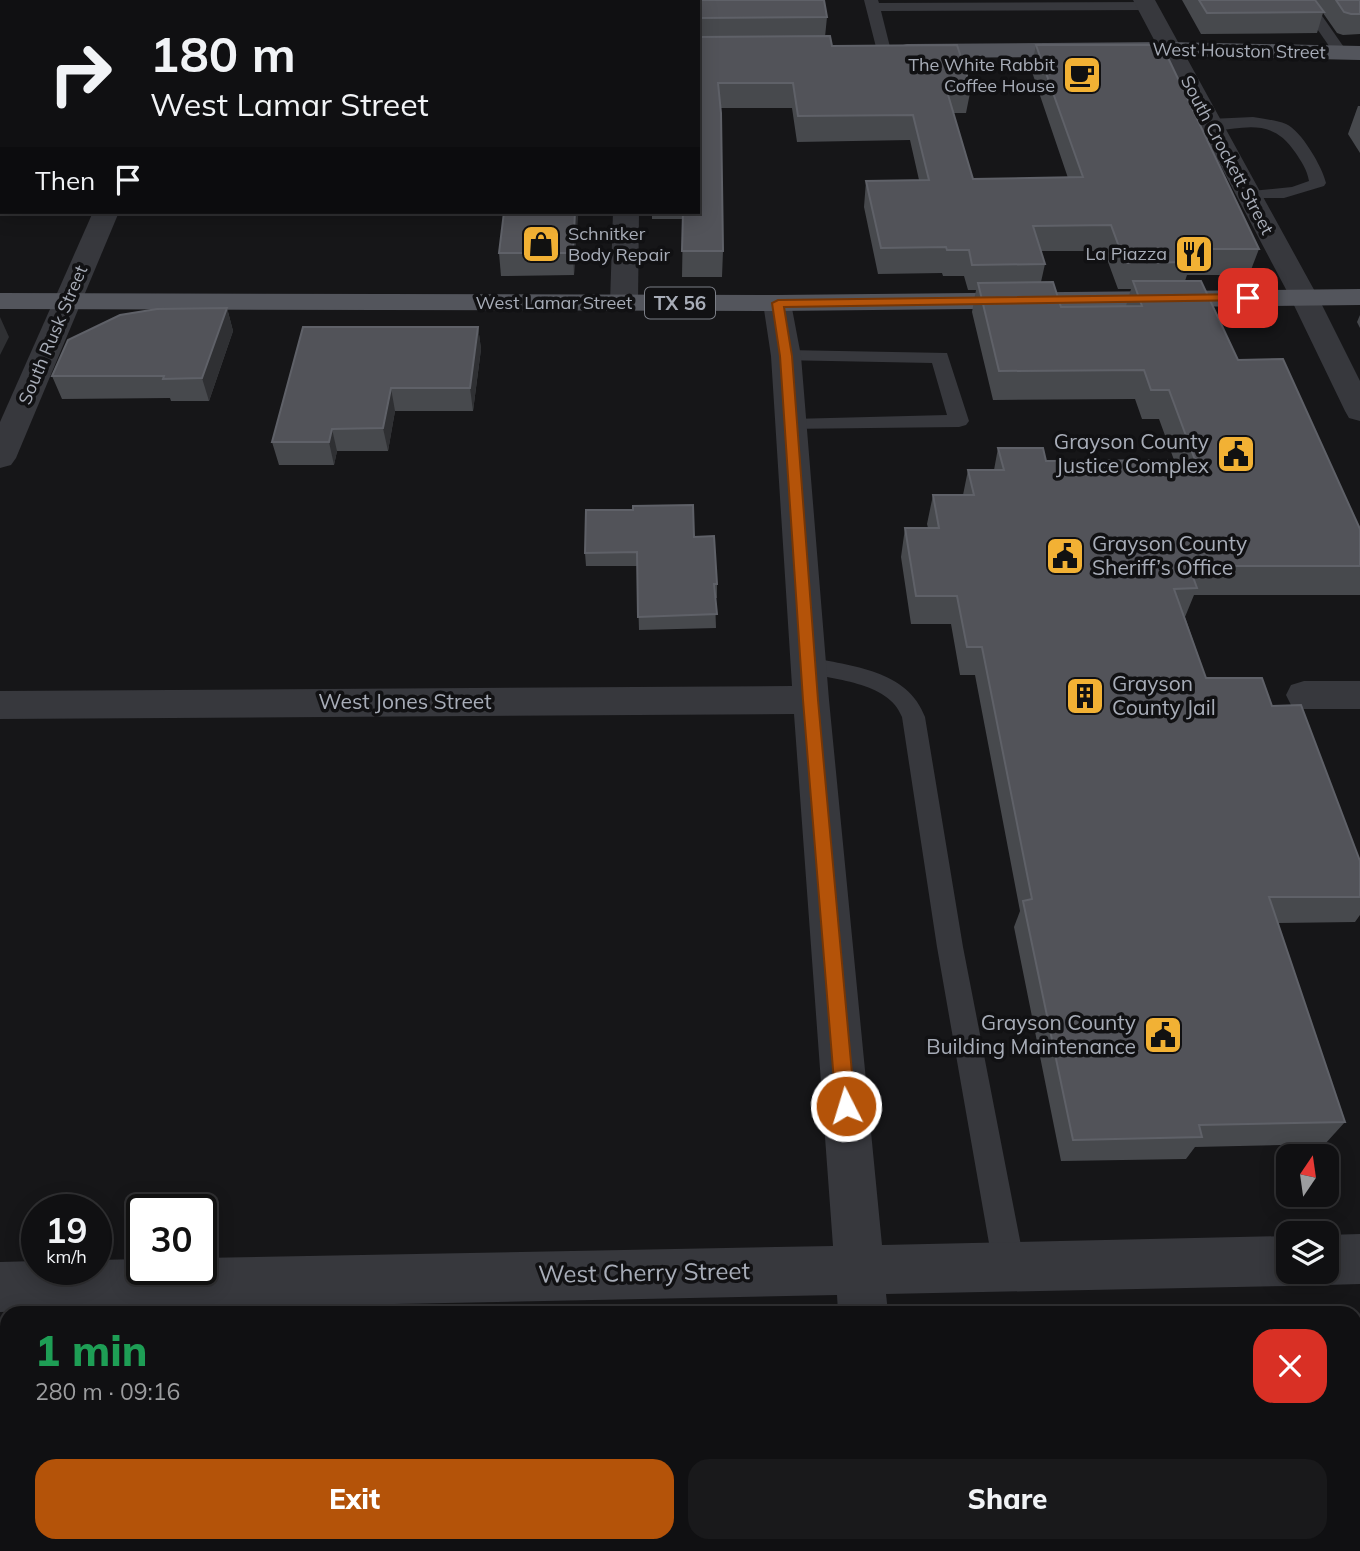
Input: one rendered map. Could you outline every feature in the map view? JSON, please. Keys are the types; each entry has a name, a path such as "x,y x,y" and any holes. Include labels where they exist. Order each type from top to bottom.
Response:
{"main road":[{"name":"West Houston Street","path":"857,51 1169,49 1350,53"},
{"name":"West Lamar Street","path":"0,301 778,303 1360,297"}],"street":[{"name":"South Crockett Street","path":"1145,3 1304,297 1360,411"},
{"name":"South Rusk Street","path":"0,458 7,424 105,214"},
{"path":"624,303 626,214"},
{"path":"778,303 786,356 810,683 861,1290"},
{"name":"West Jones Street","path":"0,705 810,683"},
{"path":"1304,695 1360,695"},
{"path":"1339,1260 1360,1259"},
{"name":"West Cherry Street","path":"0,1287 861,1290 1009,1266 1276,1261"}],"lane":[{"path":"1304,0 1350,53"},
{"path":"884,51 872,4 1145,3"},
{"path":"1210,124 1253,122 1283,128 1291,134 1316,172 1318,183 1298,192 1247,195"},
{"path":"786,356 940,357 959,421 791,425"},
{"path":"810,683 867,680 896,692 910,707 917,731 950,947 1009,1266"}],"building":[{"path":"700,0 824,0 827,17 700,18"},
{"path":"1199,0 1315,0 1324,12 1207,13"},
{"path":"1336,0 1360,0 1360,14 1344,12"},
{"path":"830,36 832,46 957,45 971,88 946,88 973,179 1083,177 1036,45 1162,45 1259,249 1184,249 1191,262 1125,263 1111,225 1033,226 1045,264 972,265 969,250 947,250 946,247 881,248 866,181 929,180 913,115 798,116 793,83 718,83 721,113 723,251 682,251 683,214 700,214 700,37"},
{"path":"504,214 575,214 573,253 499,253"},
{"path":"1133,281 1201,281 1238,360 1283,359 1360,529 1360,566 1189,566 1197,588 1174,589 1206,678 1262,678 1272,706 1301,705 1360,861 1360,897 1269,897 1345,1122 1199,1125 1202,1137 1073,1140 1023,901 1032,899 982,647 967,647 957,596 916,596 905,528 939,528 933,495 974,495 968,470 1004,470 998,448 1043,448 1046,461 1195,460 1169,390 1151,390 1144,370 999,371 978,283 1053,282 1061,307 1142,306"},
{"path":"227,308 202,378 52,376 68,340 120,315 157,309"},
{"path":"303,327 478,327 470,388 391,388 383,428 332,429 329,442 272,442"},
{"path":"693,505 694,537 714,536 717,614 638,617 637,552 585,553 586,510 633,510 633,506"}],"place":[{"name":"The White Rabbit Coffee House","path":"1082,75"},
{"name":"Schnitker Body Repair","path":"541,244"},
{"name":"La Piazza","path":"1194,254"},
{"name":"Grayson County Justice Complex","path":"1236,454"},
{"name":"Grayson County Sheriff’s Office","path":"1065,556"},
{"name":"Grayson County Jail","path":"1085,696"},
{"name":"Grayson County Building Maintenance","path":"1163,1035"}],"route":[{"path":"846,1106 811,700 786,356 778,303 1248,298"}]}
